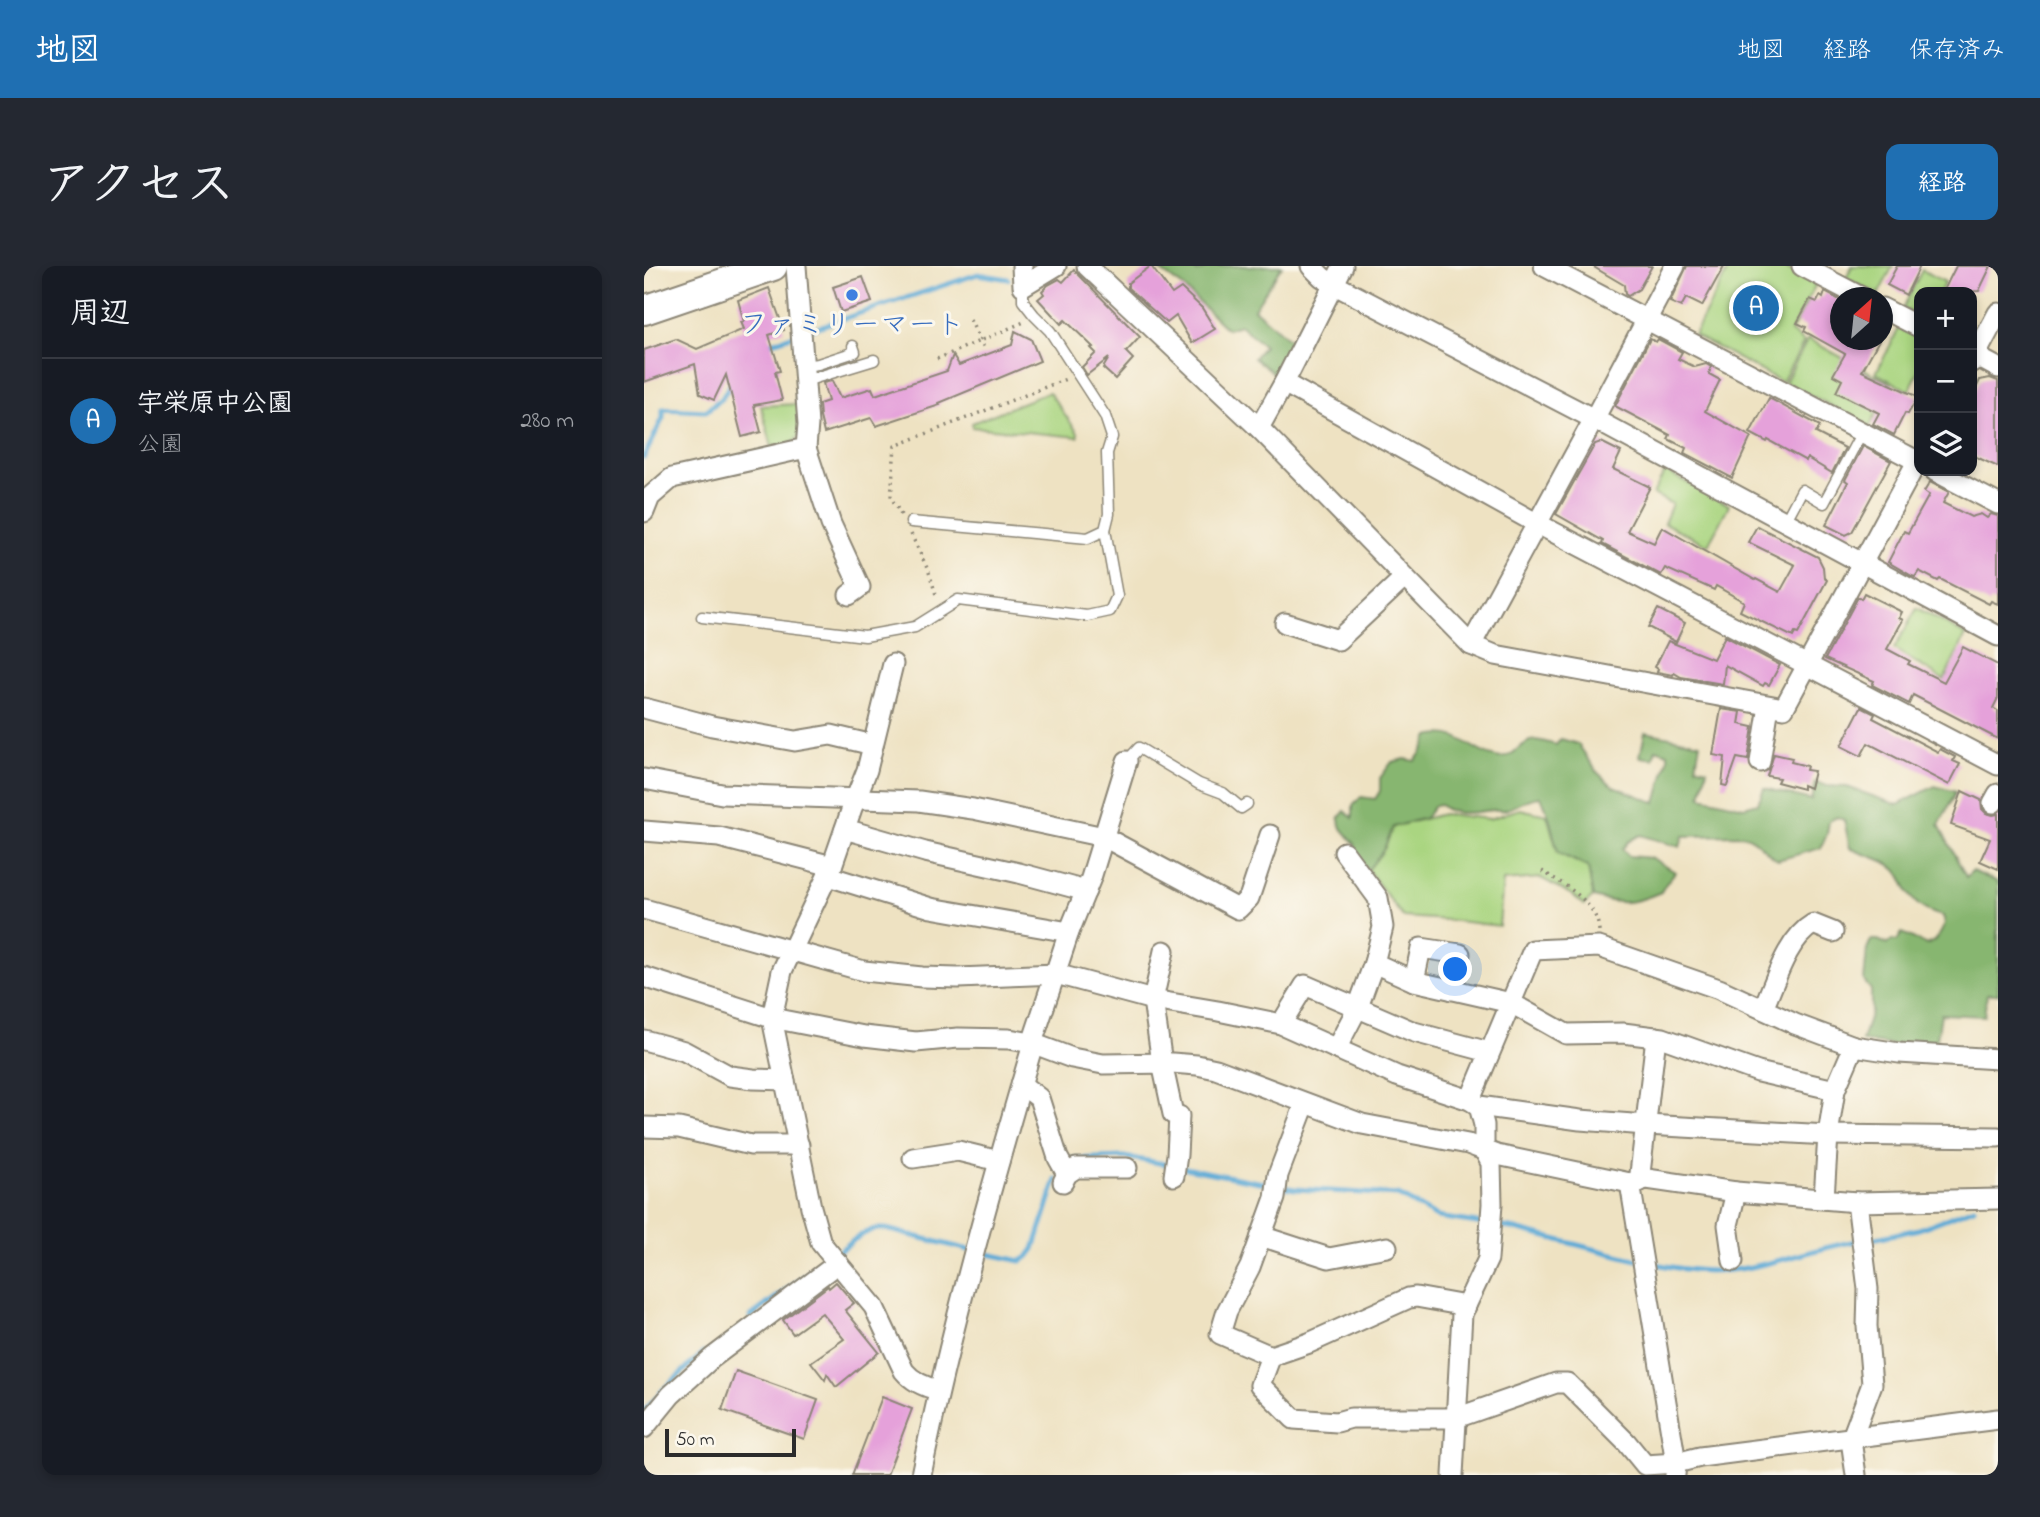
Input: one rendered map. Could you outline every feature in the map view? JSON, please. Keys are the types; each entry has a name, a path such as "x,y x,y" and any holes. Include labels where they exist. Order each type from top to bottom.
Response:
{"main road":[{"path":"644,310 773,266"}],"street":[{"path":"796,266 808,424 806,448 831,524 860,587 849,595"},
{"path":"1022,266 1023,286 1056,266"},
{"path":"1087,266 1259,428 1471,645 1494,655 1784,708 1861,564 1915,476"},
{"path":"1311,266 1322,277 1338,275 1594,419 1998,636"},
{"path":"1544,266 1914,458"},
{"path":"1471,645 1675,266"},
{"path":"1802,266 1842,287"},
{"path":"1259,428 1338,275"},
{"path":"1977,350 1998,313"},
{"path":"1893,314 1914,324"},
{"path":"1977,359 1998,368"},
{"path":"1284,383 1536,523 1998,765"},
{"path":"644,512 650,497 672,478 806,448"},
{"path":"1947,476 1998,504"},
{"path":"1285,623 1338,639 1404,578"},
{"path":"893,664 867,770 830,871 782,971 772,1018 811,1207 821,1242 874,1307 909,1378 938,1390"},
{"path":"1760,762 1769,706"},
{"path":"644,708 712,726 795,741 831,735 873,745"},
{"path":"921,1475 938,1390 1021,1084 1127,761"},
{"path":"644,779 722,794 919,801 973,809 1104,837 1238,909 1249,898 1270,835"},
{"path":"845,829 925,852 1086,891"},
{"path":"644,831 719,837 830,871 931,908 1069,932"},
{"path":"1336,1049 1359,1007 1383,927 1378,898 1344,852"},
{"path":"644,909 864,971 922,977 1056,974 1153,1000 1280,1024 1397,1076 1474,1103 1580,1120 1646,1125 1828,1135 1998,1137"},
{"path":"1763,1009 1790,947 1802,930 1813,924 1833,932"},
{"path":"1453,1475 1462,1314 1488,1259 1491,1213 1491,1163 1485,1150 1484,1125 1474,1103 1489,1052 1533,950 1599,947 1719,989 1795,1024 1854,1046 1899,1053 1998,1059"},
{"path":"1414,981 1421,948 1460,954 1452,990"},
{"path":"1164,950 1153,1000 1173,1114 1179,1116 1174,1176"},
{"path":"1374,963 1414,981 1511,1003 1566,1034 1623,1033 1657,1037 1758,1072 1835,1090"},
{"path":"644,977 772,1018 864,1036 916,1042 1009,1039 1102,1064 1197,1065 1216,1069 1362,1124 1468,1144 1497,1155 1635,1183 1647,1180 1736,1192 1857,1202 1998,1199"},
{"path":"1280,1024 1305,985 1414,1032 1489,1052"},
{"path":"1657,1037 1646,1125 1635,1183 1642,1250 1676,1469"},
{"path":"644,1040 684,1051 730,1076 785,1080"},
{"path":"1824,1198 1828,1135 1835,1090 1854,1046"},
{"path":"1021,1084 1039,1098 1063,1172 1076,1167 1127,1168"},
{"path":"1305,1104 1278,1175 1275,1198 1250,1267 1227,1311 1220,1334 1271,1356 1309,1343 1409,1298 1465,1306"},
{"path":"644,1127 679,1128 751,1145 799,1145"},
{"path":"913,1158 958,1151 999,1161"},
{"path":"1733,1261 1728,1225 1736,1192"},
{"path":"1856,1475 1851,1440 1872,1384 1867,1326 1868,1289 1857,1202"},
{"path":"1261,1236 1329,1258 1387,1247"},
{"path":"644,1428 670,1395 712,1358 838,1263"},
{"path":"1271,1356 1260,1385 1294,1419 1337,1422 1351,1418 1456,1418 1556,1382 1567,1383 1627,1443 1645,1465 1676,1469 1700,1457 1851,1440 1998,1419"}],"lane":[{"path":"702,617 865,636 915,627 958,600 1087,616 1110,611 1117,596 1105,530 1109,514 1107,453 1112,437 1105,416 1050,331 1023,301 1023,286"},
{"path":"804,373 818,363 855,352 853,346"},
{"path":"804,373 874,360"},
{"path":"1785,522 1802,490 1824,503 1862,432"},
{"path":"908,525 1088,538 1105,530"},
{"path":"1127,761 1139,748 1199,784 1223,793 1241,808 1247,804"}],"path":[{"path":"937,359 1024,322 1034,315"},
{"path":"971,320 985,350"},
{"path":"941,611 929,572 908,525 891,497 895,446 1078,374"},
{"path":"1542,871 1574,891 1586,903 1598,924 1599,947"}],"green space":[{"path":"1154,266 1193,266 1197,272 1213,266 1282,266 1254,309 1293,343 1275,374 1254,358 1264,346 1240,325 1227,329 1182,286"},
{"path":"1730,266 1783,266 1816,284 1791,332 1804,342 1782,382 1694,335"},
{"path":"1852,266 1893,266 1882,287 1863,287 1846,278"},
{"path":"1922,270 1945,282 1942,287 1914,287 1914,314 1903,308"},
{"path":"1899,328 1914,336 1914,381 1909,391 1876,373 1888,350 1893,350 1893,340"},
{"path":"1808,339 1891,384 1870,426 1785,382"},
{"path":"1049,392 1078,433 1078,437 972,427 972,423"},
{"path":"797,404 801,433 794,442 772,447 761,406"},
{"path":"1665,471 1729,505 1708,545 1664,523 1672,504 1653,494"},
{"path":"1917,608 1966,635 1944,680 1894,649"},
{"path":"1645,732 1700,743 1696,766 1707,769 1701,797 1744,807 1758,803 1764,788 1811,800 1815,782 1847,787 1898,805 1935,786 1956,792 1939,825 1966,877 1972,871 1998,882 1998,994 1987,994 1984,1016 1941,1014 1935,1051 1862,1041 1871,1011 1871,990 1864,981 1867,949 1871,940 1887,944 1892,940 1897,941 1902,933 1927,945 1938,936 1945,923 1943,916 1916,903 1899,873 1891,866 1850,848 1844,820 1837,817 1829,821 1821,848 1778,860 1752,839 1742,835 1683,836 1680,847 1640,835 1622,849 1629,856 1652,858 1675,872 1661,892 1627,902 1593,897 1588,867 1558,853 1548,815 1540,797 1503,810 1459,813 1440,805 1434,806 1425,818 1393,827 1384,849 1368,870 1357,859 1355,844 1340,826 1339,818 1345,811 1353,818 1353,806 1361,797 1375,799 1380,791 1380,778 1392,762 1405,759 1415,761 1429,736 1440,734 1457,738 1486,754 1501,758 1533,740 1556,745 1561,739 1578,744 1598,773 1613,786 1656,803 1668,753 1656,749 1653,759 1640,757"},
{"path":"1520,809 1547,815 1558,853 1588,867 1593,897 1584,905 1574,896 1541,878 1503,881 1499,926 1403,917 1368,870 1384,849 1393,827 1443,814 1489,819"}],"building":[{"path":"1151,266 1172,294 1181,288 1202,308 1215,329 1192,343 1176,316 1167,323 1128,288 1128,283"},
{"path":"1592,266 1652,266 1639,289 1628,296 1625,294 1624,285"},
{"path":"1687,266 1724,266 1702,306 1686,298 1681,307 1670,302"},
{"path":"1897,266 1920,266 1906,295 1887,285"},
{"path":"1956,266 1991,266 1979,291 1977,287 1946,287"},
{"path":"1074,270 1140,337 1126,352 1133,359 1115,379 1103,368 1109,358 1087,375 1082,367 1096,353 1091,348 1093,347 1065,320 1061,324 1038,299 1048,285 1059,279 1063,282"},
{"name":"ファミリーマート","path":"863,277 872,302 841,312 833,287"},
{"path":"769,288 784,330 769,335 780,371 775,372 782,400 754,405 761,432 742,437 726,375 714,400 700,394 695,364 644,382 644,350 676,339 697,349 744,329 738,300"},
{"path":"1825,292 1830,295 1830,346 1804,331 1806,327 1797,323 1810,299 1817,302 1820,296 1823,298"},
{"path":"1015,331 1031,339 1040,361 939,403 940,405 876,426 871,418 824,433 819,404 828,401 823,383 832,381 840,398 872,388 875,395 947,371 953,355 959,365 1012,345"},
{"path":"1650,339 1656,342 1658,339 1682,352 1678,359 1695,367 1706,364 1711,367 1709,374 1720,380 1705,411 1751,437 1732,478 1684,453 1686,448 1668,439 1670,435 1615,406"},
{"path":"1838,350 1874,350 1862,371 1914,395 1914,404 1908,414 1905,413 1894,435 1873,424 1879,413 1836,392 1842,380 1833,375 1845,354"},
{"path":"1990,378 1998,381 1998,467 1977,457 1977,386 1980,380"},
{"path":"1769,398 1820,426 1816,433 1845,448 1832,473 1807,458 1806,461 1750,433"},
{"path":"1601,442 1621,452 1613,469 1650,487 1627,531 1654,543 1662,527 1780,592 1795,565 1748,542 1757,526 1818,557 1827,580 1798,634 1795,633 1793,637 1740,611 1744,602 1716,586 1714,590 1665,568 1661,575 1602,544 1603,541 1556,514 1595,444"},
{"path":"1863,446 1891,461 1852,532 1846,535 1826,525"},
{"path":"1930,482 1949,492 1943,503 1971,517 1981,514 1987,518 1991,514 1998,516 1998,604 1991,601 1989,604 1919,571 1915,577 1912,576 1888,562 1904,531 1908,533 1929,495 1924,492"},
{"path":"1864,593 1902,612 1899,618 1903,620 1887,649 1910,661 1908,664 1944,682 1963,647 1998,665 1998,698 1993,708 1998,711 1998,739 1913,695 1909,704 1872,685 1874,681 1825,659 1858,597 1861,599"},
{"path":"1658,609 1685,623 1676,642 1648,627"},
{"path":"1725,636 1780,665 1769,685 1765,683 1763,686 1725,665 1723,684 1657,672 1655,667 1668,641 1713,659"},
{"path":"1861,707 1875,714 1873,718 1938,752 1940,749 1955,757 1953,761 1960,764 1949,785 1868,743 1861,756 1841,746"},
{"path":"1721,709 1741,712 1739,724 1753,727 1748,760 1737,758 1727,786 1722,785 1725,757 1713,755"},
{"path":"1774,754 1792,758 1791,762 1807,766 1806,770 1814,771 1810,788 1803,785 1803,789 1777,782 1779,778 1767,776"},
{"path":"1962,791 1981,800 1982,809 1986,813 1998,814 1998,869 1980,861 1990,839 1951,825"},
{"path":"836,1282 854,1303 845,1310 879,1352 836,1387 827,1374 825,1380 811,1362 844,1339 822,1313 793,1334 783,1320"},
{"path":"736,1371 818,1400 804,1439 722,1410"},
{"path":"882,1397 912,1409 887,1475 852,1475"}],"waterway":[{"path":"767,344 978,274 1008,279"},
{"path":"644,457 663,418 663,409 706,411 722,398 731,383"},
{"path":"1068,1164 1073,1159 1124,1157 1171,1165"},
{"path":"1180,1167 1295,1189 1398,1195 1437,1217 1511,1228 1637,1260"},
{"path":"979,1252 1021,1261 1028,1257 1034,1249 1056,1180"},
{"path":"1867,1240 1919,1229 1974,1208"},
{"path":"838,1252 860,1236 879,1229 969,1250"},
{"path":"1647,1262 1693,1270 1728,1270 1769,1263 1857,1241"},
{"path":"750,1317 826,1260"},
{"path":"644,1412 664,1389 703,1353"}],"place":[{"name":"ファミリーマート","path":"852,295"},
{"name":"宇栄原中公園","path":"1756,308"}]}
